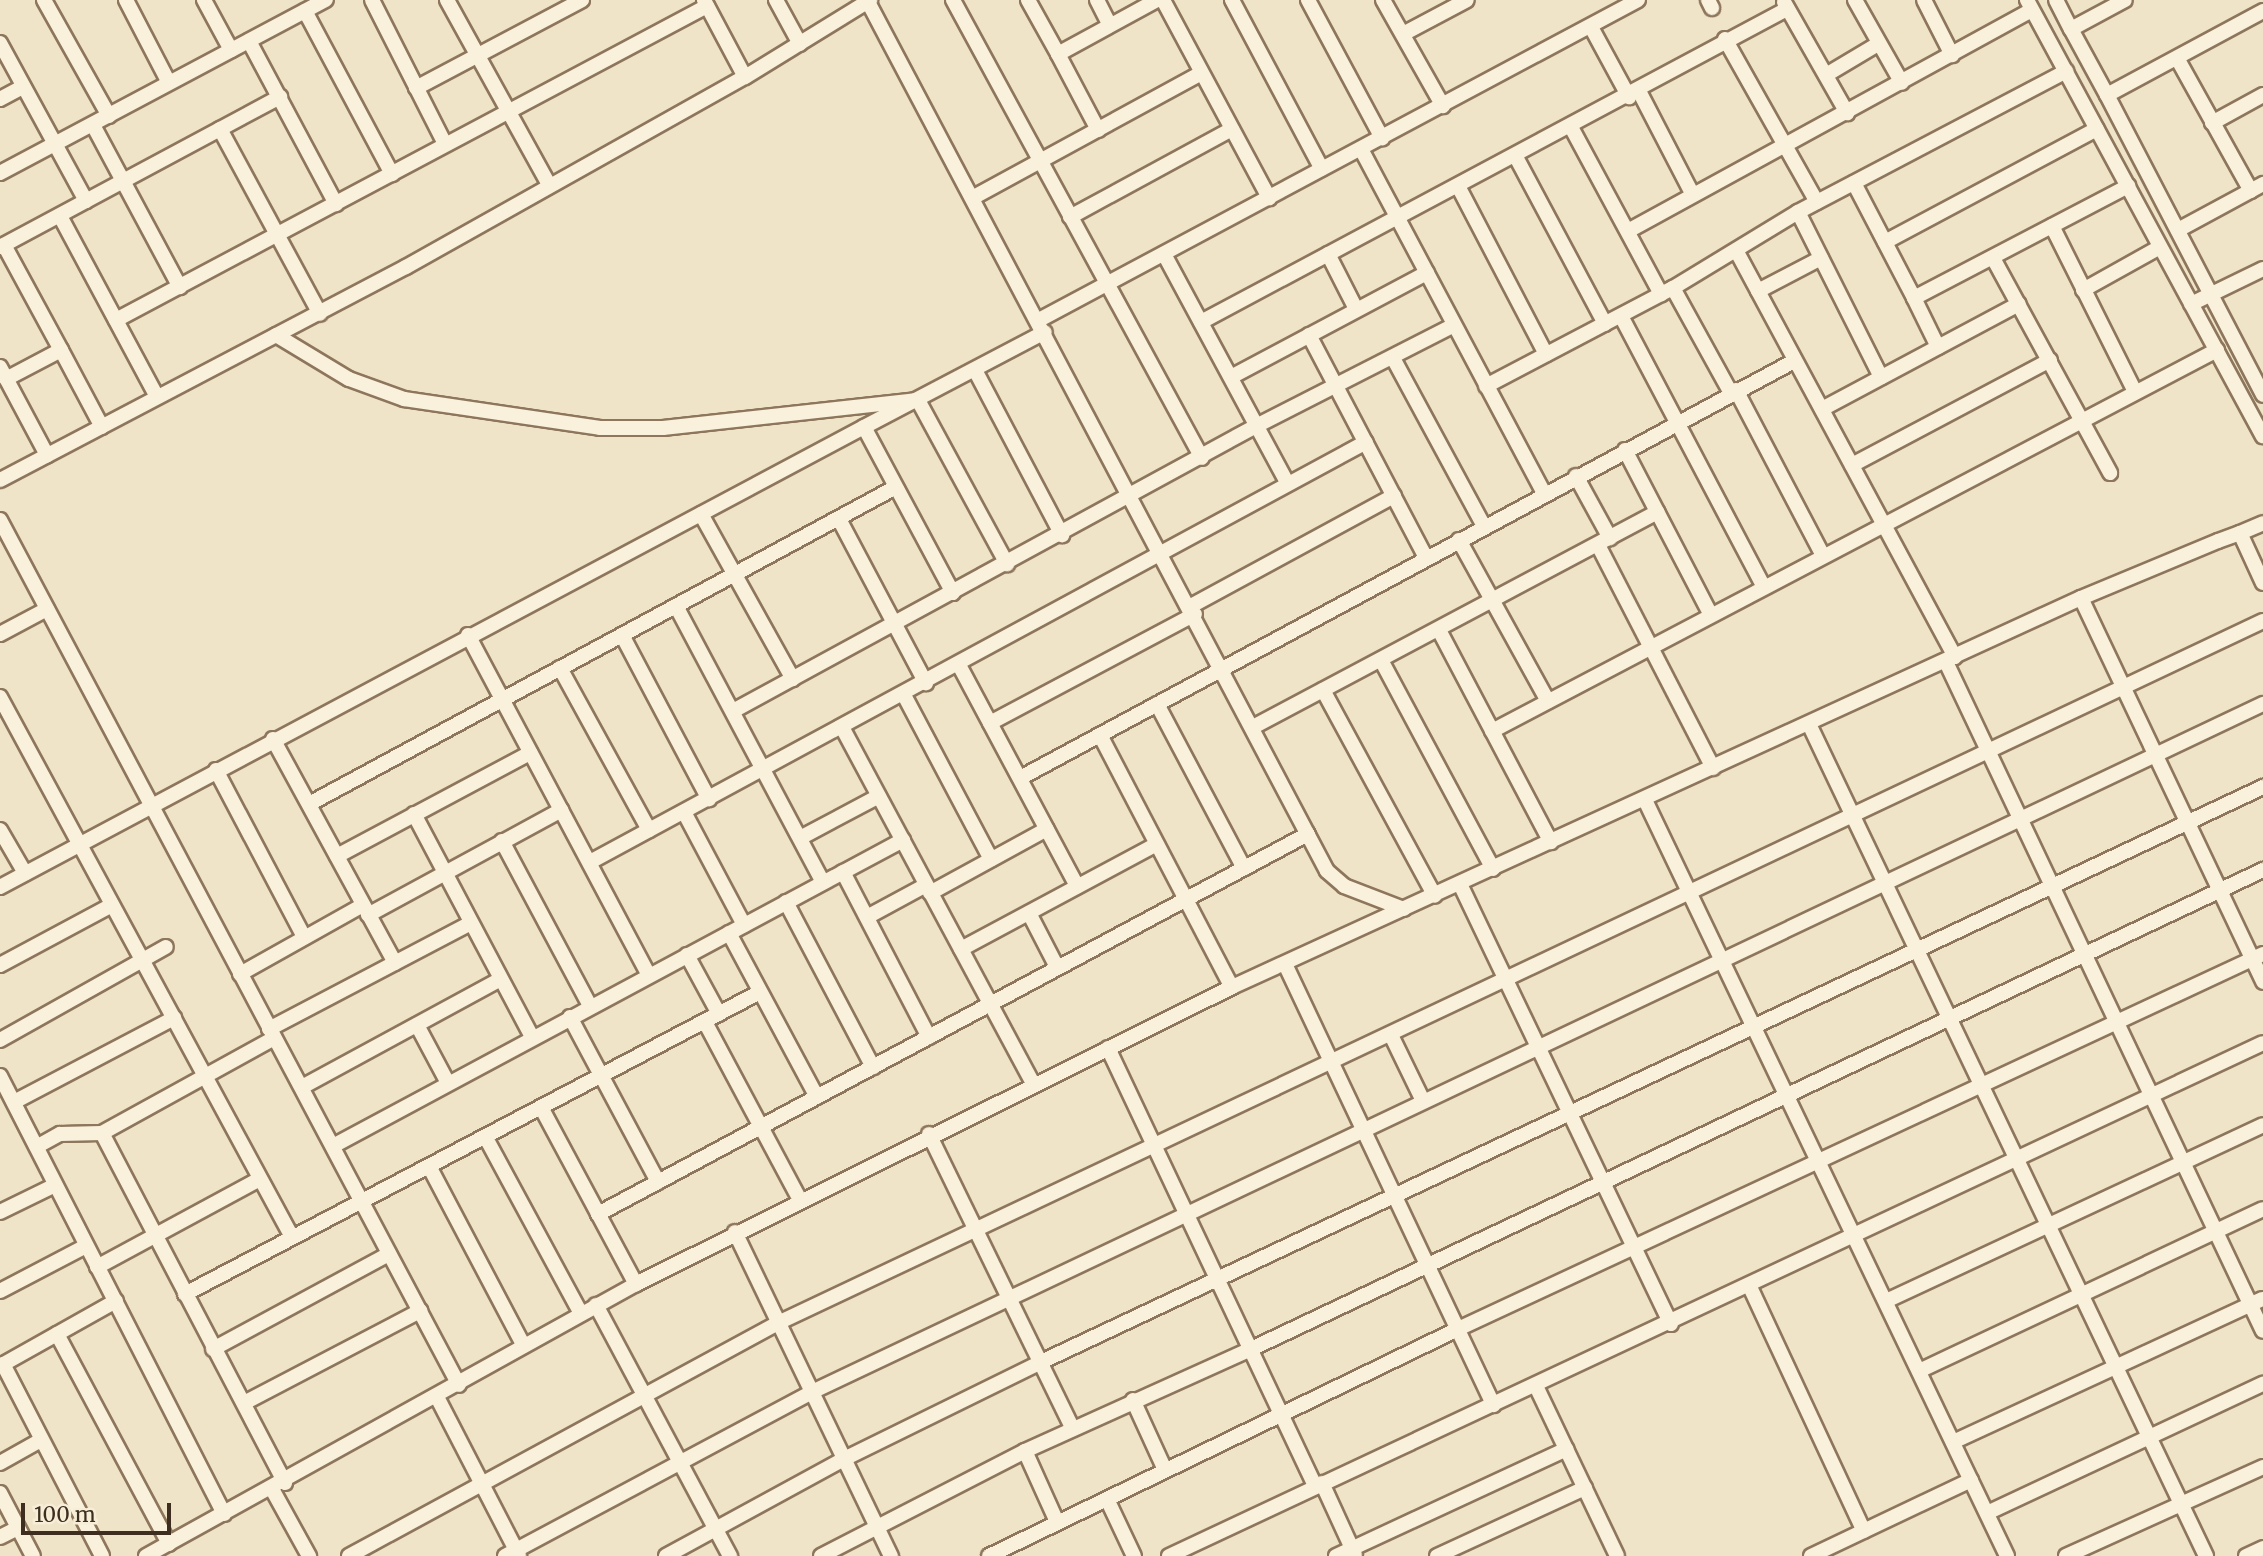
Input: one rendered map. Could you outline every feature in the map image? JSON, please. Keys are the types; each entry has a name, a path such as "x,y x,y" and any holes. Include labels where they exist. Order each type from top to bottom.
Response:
{"street":[{"path":"44,0 109,116"},
{"path":"126,0 169,83"},
{"path":"204,0 231,50"},
{"path":"0,173 326,0"},
{"path":"372,0 445,144"},
{"path":"448,0 549,185"},
{"path":"416,88 582,0"},
{"path":"776,0 800,44"},
{"path":"953,0 1202,458"},
{"path":"1028,0 1098,130"},
{"path":"1097,0 1110,25"},
{"path":"1058,54 1157,0"},
{"path":"1163,0 1269,198"},
{"path":"1233,0 1322,169"},
{"path":"1308,0 1382,138"},
{"path":"1383,0 1443,106"},
{"path":"1403,34 1467,0"},
{"path":"0,887 468,635 975,370 1107,284 1591,27 1615,6 1638,0"},
{"path":"1855,0 1902,83"},
{"path":"1924,0 1952,55"},
{"path":"2056,0 2263,395"},
{"path":"2071,29 2125,0"},
{"path":"0,480 320,314 745,77 868,1 1334,879 1404,909"},
{"path":"117,320 278,236 705,3 745,77"},
{"path":"1201,322 1634,94 1785,4 1847,113"},
{"path":"1628,231 1952,55 2030,5 2263,436"},
{"path":"305,11 392,174"},
{"path":"2107,95 2263,11"},
{"path":"1591,27 1693,195"},
{"path":"1725,39 1817,202"},
{"path":"249,41 336,204"},
{"path":"0,43 86,201"},
{"path":"1826,75 1878,44"},
{"path":"2177,58 2213,123 2257,188 2178,230"},
{"path":"1486,386 1737,252 1798,212 2066,71"},
{"path":"974,197 1201,73"},
{"path":"0,99 23,87"},
{"path":"2213,123 2263,95"},
{"path":"102,427 2,246 280,97"},
{"path":"93,125 180,287"},
{"path":"1571,127 1628,231 1734,391 1822,554"},
{"path":"220,128 320,314"},
{"path":"1070,217 1232,129"},
{"path":"1885,242 2097,130"},
{"path":"1361,149 1544,494"},
{"path":"1516,157 1605,324"},
{"path":"1854,183 1938,347"},
{"path":"1458,186 1546,354"},
{"path":"1914,298 2128,186"},
{"path":"1798,212 1881,377"},
{"path":"60,216 157,397"},
{"path":"2052,226 2134,390"},
{"path":"2083,290 2160,247"},
{"path":"1737,252 1883,522 1951,660 1987,752 2183,1163 2216,1230 2257,1302 2263,1331"},
{"path":"1164,254 1288,484"},
{"path":"1328,254 1356,309"},
{"path":"1758,291 1821,258"},
{"path":"1993,258 2110,473"},
{"path":"1231,377 1427,272"},
{"path":"2191,304 2261,274"},
{"path":"1822,409 2019,304"},
{"path":"1621,316 1763,584"},
{"path":"733,711 1062,535 1256,426 1454,325"},
{"path":"276,335 349,379 404,399 600,428 663,428 918,400"},
{"path":"1309,335 1426,558"},
{"path":"47,456 3,373 61,350"},
{"path":"1492,731 1763,584 2134,390 2217,350"},
{"path":"1392,358 1484,526"},
{"path":"1852,465 2049,360"},
{"path":"1020,778 1678,421 1794,361"},
{"path":"975,370 1062,535"},
{"path":"918,400 1007,564"},
{"path":"864,427 953,593"},
{"path":"590,862 843,729 1366,442"},
{"path":"1625,450 1710,613"},
{"path":"1576,476 1650,645 1713,768"},
{"path":"309,804 896,487"},
{"path":"990,723 1394,496"},
{"path":"1253,727 1657,512"},
{"path":"701,514 793,679"},
{"path":"839,519 926,683"},
{"path":"0,520 148,806 302,1087 459,1385"},
{"path":"146,1556 279,1486 596,1305 735,1232 1033,1083 1233,987 1951,660 2081,598 2263,523"},
{"path":"2240,533 2263,583"},
{"path":"1460,540 1548,701"},
{"path":"2081,598 2219,891 2257,956 2263,982"},
{"path":"676,607 823,882"},
{"path":"0,635 47,609"},
{"path":"349,1556 780,1322 975,1227 1391,1035 2263,621"},
{"path":"1439,630 1551,842"},
{"path":"468,635 649,975"},
{"path":"622,635 709,799"},
{"path":"1381,660 1493,869"},
{"path":"959,666 1077,887"},
{"path":"560,668 649,830"},
{"path":"1323,690 1435,896"},
{"path":"904,695 991,859"},
{"path":"0,697 292,1237"},
{"path":"1157,704 1244,868"},
{"path":"437,1397 483,1483 514,1554 814,1391 1009,1296 2263,704"},
{"path":"1809,724 2146,1437 2206,1556"},
{"path":"843,729 1033,1083"},
{"path":"1100,735 1233,987"},
{"path":"273,739 395,963"},
{"path":"337,856 530,753"},
{"path":"216,769 304,937"},
{"path":"666,1556 846,1458 1041,1362 1756,1028 1916,947 2263,787"},
{"path":"800,838 879,796"},
{"path":"1645,800 1723,957 1818,1163 2007,1556"},
{"path":"240,974 304,937 445,872 561,810"},
{"path":"684,812 744,925"},
{"path":"414,814 532,1037"},
{"path":"867,917 991,859 1047,829"},
{"path":"0,830 25,873"},
{"path":"598,1214 1308,834"},
{"path":"333,1146 903,840"},
{"path":"502,841 590,1006"},
{"path":"961,949 1157,844"},
{"path":"821,1556 1025,1451 1251,1349 1949,1021 2263,870"},
{"path":"843,872 929,1037"},
{"path":"1460,884 1671,1324"},
{"path":"786,902 873,1067"},
{"path":"0,965 112,905"},
{"path":"1028,913 1058,967"},
{"path":"38,1146 60,1134 102,1133 206,1077 272,1034 395,963 471,923"},
{"path":"729,933 817,1097"},
{"path":"0,1040 166,947"},
{"path":"687,955 719,1014"},
{"path":"989,1556 1458,1329 1981,1088 2257,956"},
{"path":"1285,964 1493,1405"},
{"path":"302,1087 501,979"},
{"path":"185,1294 430,1168 760,992"},
{"path":"570,1017 658,1182"},
{"path":"14,1102 174,1018"},
{"path":"705,1022 800,1200"},
{"path":"417,1025 448,1083"},
{"path":"1391,1035 1423,1101"},
{"path":"1169,1556 1318,1484 1750,1287 2263,1043"},
{"path":"1108,1048 1281,1415 1354,1552"},
{"path":"0,1076 224,1514"},
{"path":"542,1109 636,1284"},
{"path":"1886,1301 2048,1228 2263,1125"},
{"path":"102,1133 213,1349 244,1403 309,1556"},
{"path":"929,1134 1073,1429"},
{"path":"486,1138 581,1314"},
{"path":"430,1168 524,1346"},
{"path":"97,1267 260,1179"},
{"path":"0,1212 55,1185"},
{"path":"1919,1371 2263,1209"},
{"path":"735,1232 814,1391 891,1556"},
{"path":"0,1291 86,1246"},
{"path":"213,1349 389,1254"},
{"path":"1750,1287 1864,1531"},
{"path":"102,1556 2,1365 116,1301"},
{"path":"1953,1442 2257,1302"},
{"path":"596,1305 730,1556"},
{"path":"244,1403 420,1311"},
{"path":"57,1334 169,1544"},
{"path":"1987,1513 2263,1384"},
{"path":"1536,1386 1617,1556"},
{"path":"1133,1400 1165,1470"},
{"path":"0,1463 41,1440"},
{"path":"1336,1556 1354,1552 1566,1448"},
{"path":"1025,1451 1057,1522"},
{"path":"2066,1556 2263,1466"},
{"path":"1811,1556 1971,1480"},
{"path":"1437,1556 1585,1488"},
{"path":"0,1493 33,1556"},
{"path":"1107,1499 1134,1556"},
{"path":"0,1538 18,1528"},
{"path":"2246,1556 2263,1548"}]}
